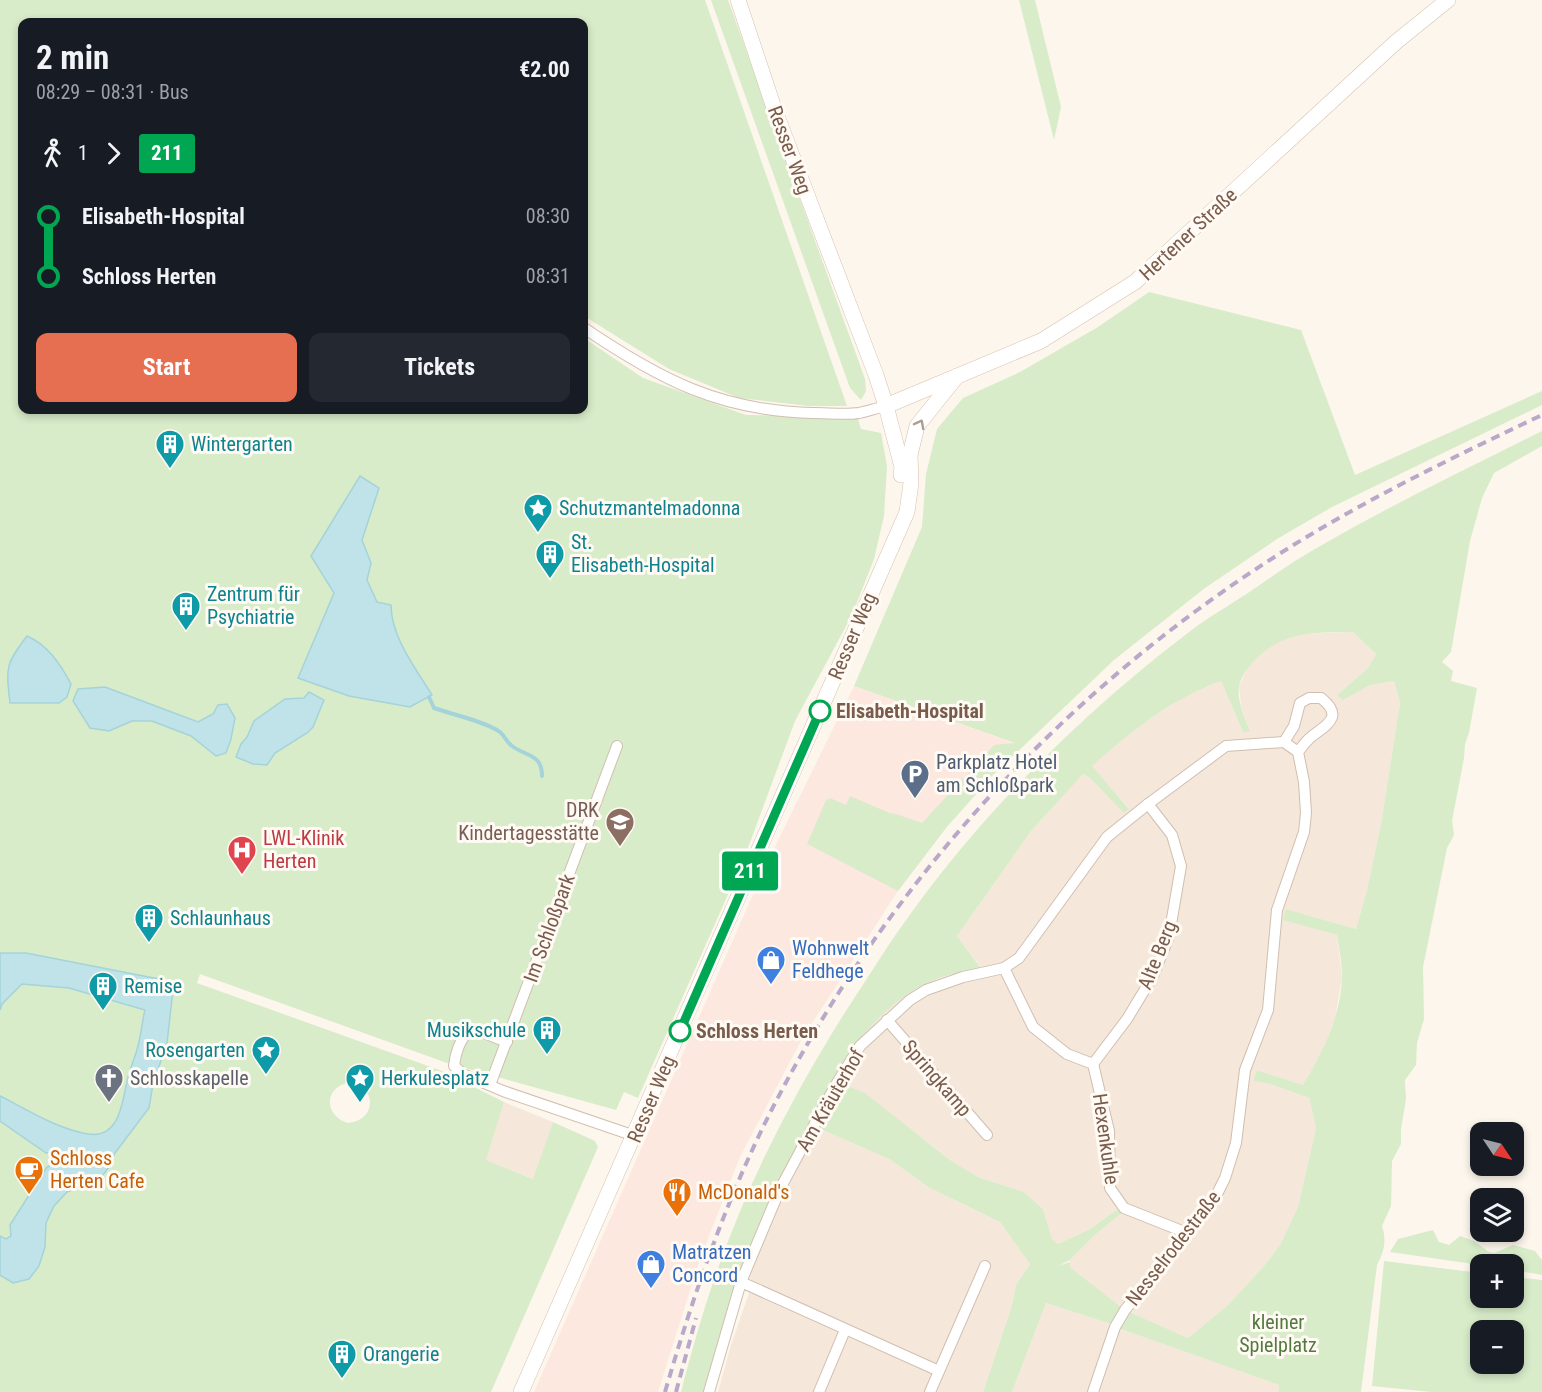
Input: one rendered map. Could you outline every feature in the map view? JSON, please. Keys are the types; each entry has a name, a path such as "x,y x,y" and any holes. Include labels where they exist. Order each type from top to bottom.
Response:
{"main road":[{"name":"Resser Weg","path":"738,0 776,111 886,406 902,467 894,540"},
{"name":"Hertener Straße","path":"886,406 1041,341 1136,282 1396,42 1448,0"},
{"name":"Resser Weg","path":"521,1392 907,512 911,483 910,455 917,426 957,376"}],"street":[{"path":"588,331 648,369 689,389 735,404 792,412 854,413 886,406"},
{"path":"1309,698 1321,698 1330,705 1332,713 1327,728 1311,738 1298,752 1284,742 1294,726 1300,703 1309,698"},
{"name":"Am Kräuterhof","path":"709,1392 741,1282 780,1189 834,1088 860,1046 910,1000 926,990 963,977 1004,968 1019,958 1107,837 1226,746 1284,742"},
{"name":"Im Schloßpark","path":"490,1085 616,747"},
{"name":"Nesselrodestraße","path":"1093,1392 1115,1327 1125,1310 1214,1200 1226,1178 1236,1143 1245,1070 1268,1010 1277,910 1301,842 1306,813 1304,782 1298,752"},
{"name":"Alte Berg","path":"1093,1064 1127,1019 1153,976 1169,936 1181,866 1172,835 1148,804"},
{"path":"1004,968 1033,1027 1067,1054 1093,1064"},
{"name":"Springkamp","path":"887,1020 987,1135"},
{"path":"507,1042 479,1031 469,1031 464,1036 454,1066 458,1071 490,1085 635,1136"},
{"name":"Hexenkuhle","path":"1093,1064 1109,1131 1110,1188 1124,1208 1187,1233"},
{"path":"930,1392 985,1266"},
{"path":"741,1282 939,1371"},
{"path":"819,1392 845,1330"}],"shaded area":[{"path":"1353,632 1376,654 1368,668 1337,695 1343,699 1370,685 1394,681 1400,703 1381,824 1367,890 1356,929 1286,909 1284,920 1337,935 1342,977 1335,1018 1323,1052 1303,1085 1257,1070 1253,1081 1270,1084 1309,1098 1316,1128 1298,1207 1280,1245 1264,1266 1229,1304 1188,1338 1125,1310 1070,1267 1070,1260 1096,1234 1121,1214 1116,1210 1090,1229 1058,1244 1052,1240 1043,1209 1024,1192 978,1177 842,1084 861,1038 880,1015 900,998 925,983 981,967 957,936 1031,831 1083,774 1129,808 1091,766 1135,729 1160,712 1194,691 1221,681 1243,732 1249,731 1241,706 1239,686 1248,667 1262,652 1286,637 1300,634"},
{"path":"854,686 1017,744 992,767 898,891 803,1037 740,1157 700,1259 658,1392 534,1392 766,865"},
{"path":"504,1102 553,1122 534,1179 485,1160"},
{"path":"818,1128 889,1159 930,1188 1000,1222 1030,1264 1016,1285 1012,1305 983,1392 718,1392 731,1345 753,1282 749,1277 780,1203"},
{"path":"1046,1303 1279,1385 1278,1392 1012,1392"}],"green space":[{"path":"0,0 705,0 847,406 809,406 739,398 669,369 588,318 588,18 18,18 18,414 588,414 588,341 643,378 746,415 857,416 861,429 881,433 887,466 884,516 874,559 852,615 795,721 745,856 638,1098 624,1092 616,1110 447,1063 200,974 197,983 442,1071 504,1102 486,1160 533,1179 553,1122 595,1141 598,1147 491,1392 0,1392","holes":["350,1082 365,1090 370,1104 364,1116 348,1123 334,1114 330,1101 335,1089"]},
{"path":"711,0 728,0 865,379 866,391 861,400 850,388"},
{"path":"1019,0 1035,0 1061,107 1054,140"},
{"path":"1149,292 1301,330 1355,475 1542,391 1542,405 1332,507 1277,539 1205,588 1114,660 993,775 946,828 898,891 807,844 826,800 830,798 846,805 850,796 892,814 922,823 994,745 1015,743 854,686 922,527 926,474 937,429 963,398 1020,372 1098,327"},
{"name":"kleiner Spielplatz","path":"1542,431 1542,446 1494,473 1482,498 1470,541 1451,652 1442,662 1453,671 1451,681 1477,688 1452,821 1454,835 1447,848 1423,967 1424,1019 1417,1043 1416,1065 1405,1080 1406,1099 1401,1144 1392,1161 1391,1206 1382,1226 1384,1246 1377,1265 1361,1392 1278,1392 1279,1385 1046,1303 1012,1392 983,1392 1012,1305 1016,1285 1030,1264 1000,1222 930,1188 889,1159 818,1128 842,1084 865,1093 950,1160 978,1177 1024,1192 1043,1209 1052,1239 1058,1244 1090,1229 1116,1210 1122,1213 1096,1234 1070,1260 1058,1266 1070,1262 1070,1267 1125,1310 1188,1338 1229,1304 1280,1245 1298,1207 1316,1128 1309,1098 1270,1084 1253,1081 1257,1070 1303,1085 1330,1033 1341,991 1342,971 1337,935 1283,920 1286,909 1356,929 1381,824 1400,703 1394,681 1370,685 1343,700 1337,695 1368,668 1376,654 1353,632 1312,633 1288,638 1266,650 1255,660 1245,673 1239,687 1240,704 1250,732 1243,732 1221,681 1185,697 1137,728 1092,766 1129,809 1124,813 1090,778 1083,774 1031,831 957,936 981,968 936,979 911,992 880,1017 861,1038 737,1280 703,1392 681,1392 702,1318 727,1244 756,1174 808,1074 898,931 939,876 1006,797 1079,724 1157,657 1203,622 1298,559 1343,533"},
{"path":"1433,1230 1439,1242 1449,1245 1460,1236 1494,1253 1513,1245 1535,1251 1542,1260 1542,1275 1524,1272 1524,1254 1470,1254 1470,1264 1390,1252 1398,1239"},
{"path":"1384,1261 1470,1272 1470,1308 1524,1308 1524,1278 1542,1280 1542,1392 1431,1392 1372,1386"}],"water":[{"path":"360,476 379,488 362,540 371,563 367,580 377,602 391,605 395,629 400,641 432,695 410,707 349,696 298,678 334,593 311,556"},
{"path":"27,636 53,656 71,684 67,697 59,703 10,703 9,667 14,654"},
{"path":"105,687 198,722 213,714 218,705 227,704 235,718 226,753 216,756 191,736 152,721 132,721 109,731 90,728 73,701 78,689"},
{"path":"309,692 324,700 313,727 307,733 275,753 267,765 253,764 236,757 254,721 285,699 304,698"},
{"path":"0,953 26,953 164,980 173,990 167,1043 153,1084 149,1108 115,1153 100,1179 67,1192 54,1206 46,1223 45,1247 39,1266 29,1279 13,1283 0,1275 0,1236 6,1239 11,1236 10,1225 47,1167 56,1164 59,1159 54,1152 46,1153 0,1121 0,1096 76,1132 99,1134 107,1131 113,1125 121,1109 145,1010 69,988 22,984 2,1004 0,1010"}],"waterway":[{"path":"429,697 434,708 478,722 500,732 510,745 536,760 542,776"}],"railway":[{"path":"665,1392 687,1320 725,1214 771,1111 815,1031 865,954 919,880 978,810 1041,744 1108,682 1179,624 1253,571 1358,507 1542,415"},
{"path":"676,1392 696,1318"}],"bus line":[{"name":"211","path":"680,1031 820,711"}],"place":[{"name":"Wintergarten","path":"170,470"},
{"name":"Schutzmantelmadonna","path":"538,534"},
{"name":"St. Elisabeth-Hospital","path":"550,580"},
{"name":"Zentrum für Psychiatrie","path":"186,632"},
{"name":"Elisabeth-Hospital","path":"820,711"},
{"name":"Parkplatz Hotel am Schloßpark","path":"915,800"},
{"name":"DRK Kindertagesstätte","path":"620,848"},
{"name":"LWL-Klinik Herten","path":"242,876"},
{"name":"Schlaunhaus","path":"149,944"},
{"name":"Wohnwelt Feldhege","path":"771,986"},
{"name":"Remise","path":"103,1012"},
{"name":"Schloss Herten","path":"680,1031"},
{"name":"Musikschule","path":"547,1056"},
{"name":"Rosengarten","path":"266,1076"},
{"name":"Schlosskapelle","path":"109,1104"},
{"name":"Herkulesplatz","path":"360,1104"},
{"name":"Schloss Herten Cafe","path":"29,1196"},
{"name":"McDonald's","path":"677,1218"},
{"name":"Matratzen Concord","path":"651,1290"},
{"name":"Orangerie","path":"342,1380"}]}
